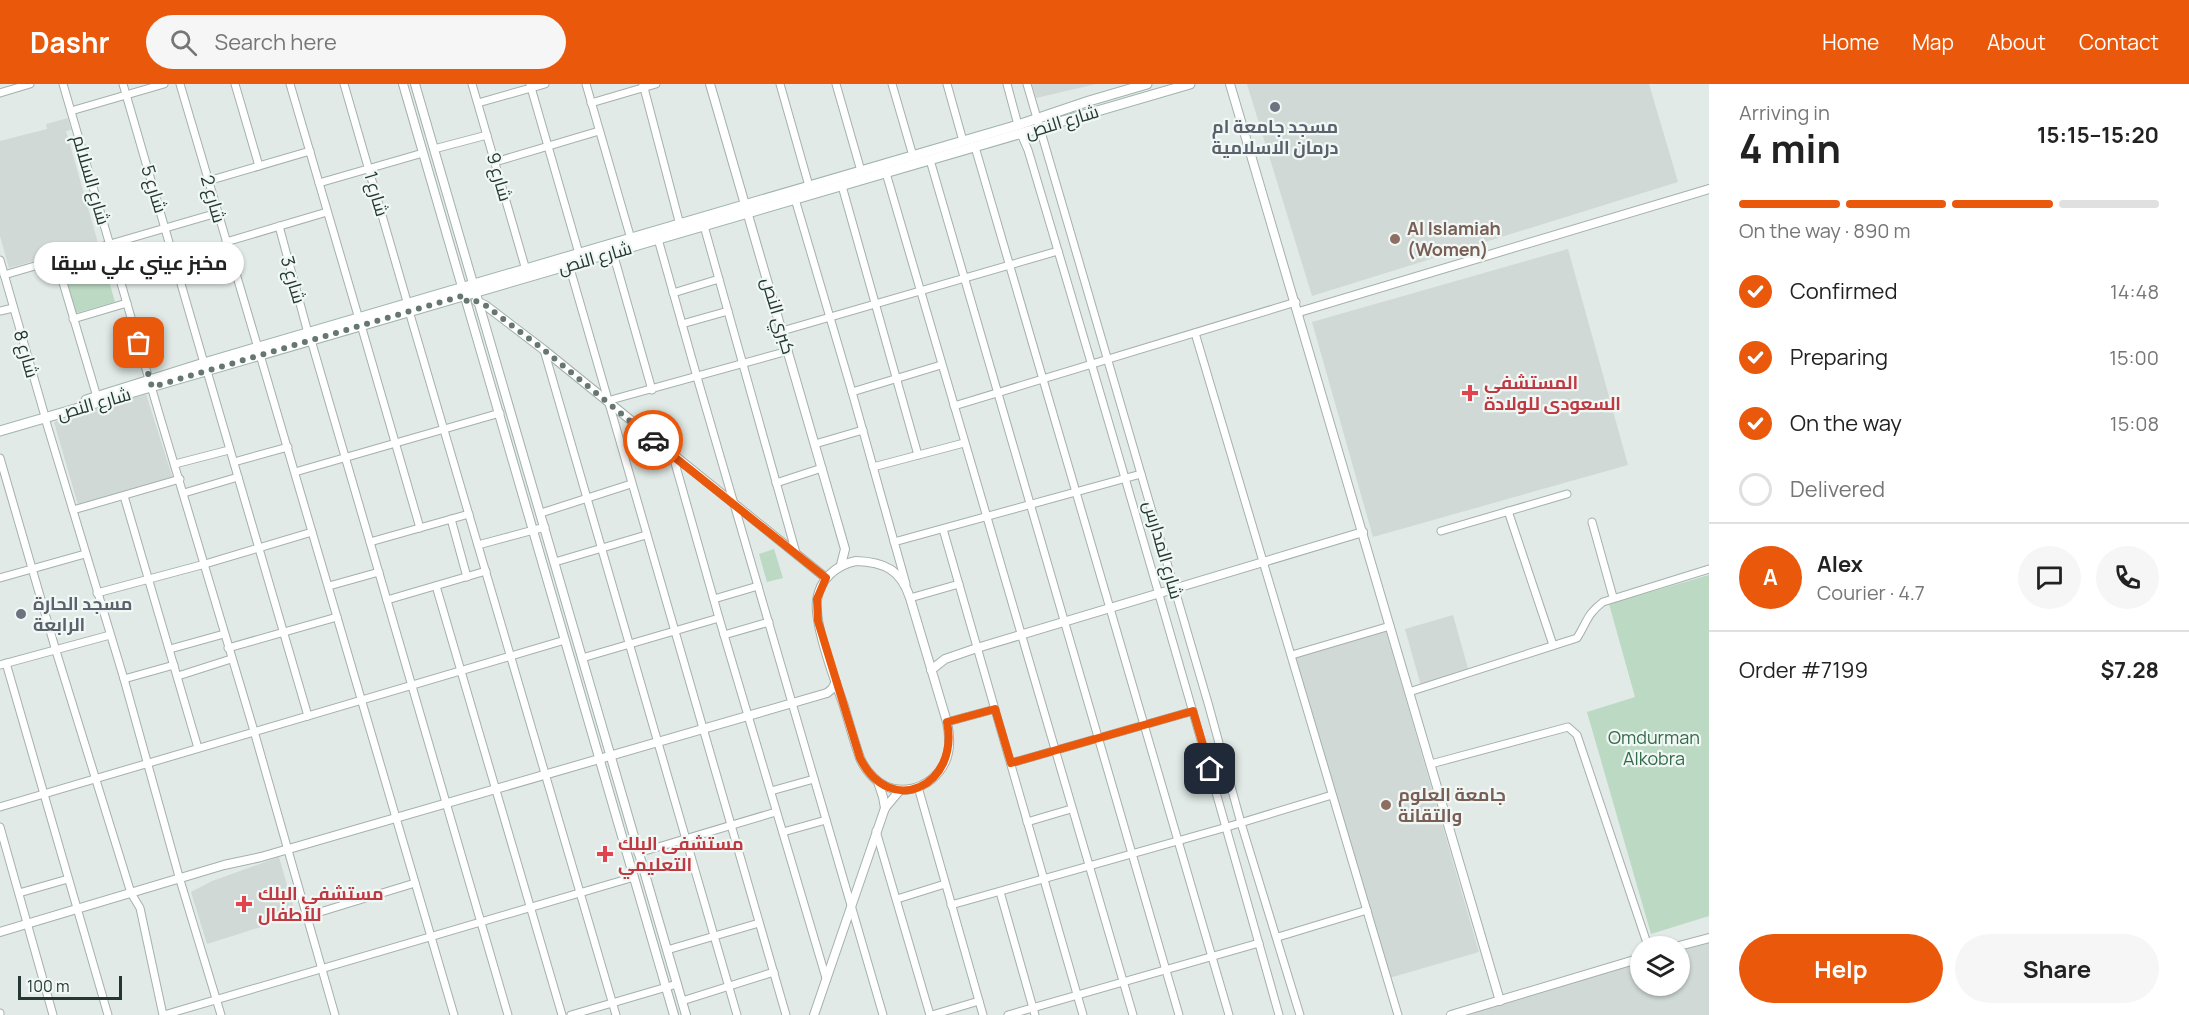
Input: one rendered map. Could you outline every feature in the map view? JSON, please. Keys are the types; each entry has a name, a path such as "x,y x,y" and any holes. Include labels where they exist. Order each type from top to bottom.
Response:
{"main road":[{"name":"شارع النص","path":"1038,124 1089,101 1147,84"},
{"name":"شارع النص","path":"0,425 44,415 408,308 476,293 569,266 580,258 631,239 746,209 795,200 975,147 1038,124 1190,84"},
{"name":"شارع النص","path":"476,293 526,270 613,253 704,226 809,186 963,141 1020,130"},
{"name":"شارع النص","path":"0,431 97,397 151,384"}],"street":[{"path":"0,93 8,87 30,84"},
{"name":"شارع السلالم","path":"63,84 231,659 254,730 335,1015"},
{"name":"شارع 5","path":"123,84 308,716"},
{"path":"71,111 164,84"},
{"name":"شارع 2","path":"180,84 454,1015"},
{"path":"236,84 259,166"},
{"path":"290,84 420,528"},
{"name":"شارع 1","path":"344,84 616,1015"},
{"path":"403,84 674,1015"},
{"path":"415,84 686,1015"},
{"name":"شارع 9","path":"472,84 526,270"},
{"path":"478,103 530,86 545,84"},
{"path":"585,84 631,239"},
{"path":"591,103 656,84"},
{"name":"كبري النص","path":"710,84 845,549"},
{"path":"780,84 809,186"},
{"path":"836,84 861,171"},
{"path":"892,84 913,156"},
{"path":"947,84 963,141"},
{"name":"شارع المدارس","path":"1007,84 1092,364 1227,827 1279,1015"},
{"name":"شارع المدارس","path":"1027,84 1241,823 1278,937 1300,1015"},
{"path":"1230,84 1500,1001"},
{"path":"530,86 580,258"},
{"path":"643,86 680,225"},
{"path":"495,162 599,131"},
{"path":"434,149 487,135"},
{"path":"975,147 1108,608 1229,1015"},
{"path":"208,181 310,151"},
{"path":"319,183 423,153"},
{"path":"930,160 1179,1015"},
{"path":"886,173 1132,1015"},
{"path":"842,186 918,455"},
{"path":"1299,312 1709,189"},
{"path":"795,200 947,722 950,742 946,761 934,778 918,787 900,790 878,782 868,772 860,758 817,611 820,591 826,578 842,565 858,561 880,564 891,569 899,576 909,594"},
{"path":"226,242 327,212"},
{"path":"4,275 217,213"},
{"name":"شارع 3","path":"279,226 508,1015"},
{"path":"704,226 796,553"},
{"path":"658,239 696,377 883,1015"},
{"path":"782,331 1058,251"},
{"path":"613,253 652,390"},
{"path":"56,259 97,397"},
{"name":"شارع 8","path":"0,260 85,554 124,679 180,880 222,1015"},
{"path":"569,266 786,1015"},
{"path":"673,293 719,279"},
{"path":"465,295 476,293"},
{"path":"476,293 673,456 826,578"},
{"path":"954,406 1296,302"},
{"path":"73,319 127,303"},
{"path":"0,311 13,308"},
{"path":"682,324 728,311"},
{"path":"1195,333 1398,1015"},
{"path":"544,350 737,1015"},
{"path":"607,402 788,351"},
{"path":"852,392 941,365"},
{"path":"295,472 500,413"},
{"path":"815,444 863,430"},
{"path":"873,467 964,443"},
{"path":"234,462 288,447"},
{"path":"175,464 229,450"},
{"path":"673,456 826,978"},
{"path":"0,458 94,778 131,893 140,908 164,1015 634,877"},
{"path":"776,483 822,468"},
{"path":"894,542 1141,474"},
{"path":"184,493 238,477"},
{"path":"73,510 180,480"},
{"path":"541,513 631,484"},
{"path":"1441,531 1567,494"},
{"path":"124,496 198,748"},
{"path":"1509,511 1553,645"},
{"path":"370,542 469,514"},
{"path":"451,519 467,577"},
{"path":"1592,522 1613,597"},
{"path":"478,545 545,526"},
{"path":"943,529 1083,1015"},
{"path":"97,593 312,532"},
{"path":"931,670 945,659 1020,634 1363,532"},
{"path":"555,562 646,534"},
{"path":"845,549 858,561"},
{"path":"842,565 845,549"},
{"path":"0,578 85,554"},
{"path":"1409,692 1577,638 1590,612 1602,602 1709,569"},
{"path":"387,600 486,571"},
{"path":"329,586 379,572"},
{"path":"909,594 958,584"},
{"path":"436,586 562,1015"},
{"path":"714,599 758,586"},
{"path":"228,648 337,617"},
{"path":"582,658 719,618"},
{"path":"724,635 769,622"},
{"path":"1292,655 1390,626"},
{"path":"170,649 224,634"},
{"path":"108,1015 44,792 3,664 110,635"},
{"path":"0,807 254,730 566,640"},
{"path":"927,655 945,659"},
{"path":"178,676 231,659"},
{"path":"124,679 174,665"},
{"path":"0,932 792,703 830,691 836,682"},
{"path":"820,694 842,700"},
{"path":"947,722 995,709"},
{"path":"1011,763 1193,711"},
{"path":"1431,764 1568,727 1577,735 1645,936"},
{"path":"771,791 814,778"},
{"path":"878,782 885,808"},
{"path":"918,787 983,1015"},
{"path":"814,1015 876,831 885,808 900,790"},
{"path":"951,905 1332,795"},
{"path":"1027,822 1071,809"},
{"path":"638,853 776,812"},
{"path":"783,832 826,820"},
{"path":"0,827 53,1015"},
{"path":"876,831 931,1015 979,1001"},
{"path":"19,893 68,879"},
{"path":"307,916 415,883"},
{"path":"897,899 945,884"},
{"path":"1000,892 1034,1011"},
{"path":"1278,937 1367,910"},
{"path":"667,950 759,923"},
{"path":"1690,943 1709,938"},
{"path":"1008,1015 1034,1011 1123,981 1259,943"},
{"path":"1451,1015 1630,961"},
{"path":"682,1001 774,972"},
{"path":"572,1015 677,984"}],"shaded area":[{"path":"1032,84 1096,84 1036,98"},
{"name":"Al Islamiah (Women)","path":"1247,84 1649,84 1678,182 1312,296"},
{"path":"68,118 71,130 66,131 98,243 9,268 0,236 0,141 47,129 46,124"},
{"name":"المستشفى السعودى للولادة","path":"1568,249 1628,465 1373,537 1312,322"},
{"path":"146,394 173,479 78,505 54,422"},
{"path":"1453,615 1469,672 1421,686 1405,629"},
{"name":"جامعة العلوم والتقانة","path":"1386,631 1479,952 1386,979 1293,658"},
{"name":"مستشفى البلك للأطفال","path":"279,857 296,916 207,944 191,892 212,881"},
{"path":"1709,934 1709,1015 1449,1015 1630,958 1630,996 1690,996 1690,940"}],"green space":[{"path":"101,253 115,302 76,313 62,264"},
{"path":"774,549 783,578 767,582 759,554"},
{"name":"Omdurman Alkobra","path":"1709,575 1709,916 1651,934 1587,712 1635,697 1609,604"}],"way so far":[{"path":"139,343 152,387 465,295 467,302 476,301 485,305 544,350 653,440"}],"place":[{"name":"مسجد جامعة ام درمان الاسلامية","path":"1275,107"},
{"name":"Al Islamiah (Women)","path":"1395,239"},
{"name":"مخبز عيني علي سيقا","path":"139,343"},
{"name":"المستشفى السعودى للولادة","path":"1470,393"},
{"name":"مسجد الحارة الرابعة","path":"21,614"},
{"name":"جامعة العلوم والتقانة","path":"1386,805"},
{"name":"مستشفى البلك التعليمي","path":"605,854"},
{"name":"مستشفى البلك للأطفال","path":"244,904"}],"route":[{"path":"653,440 826,578 817,599 818,621 860,758 873,777 884,786 900,790 912,789 927,783 941,770 946,761 950,742 947,722 995,709 1011,763 1193,711 1210,769"}]}
